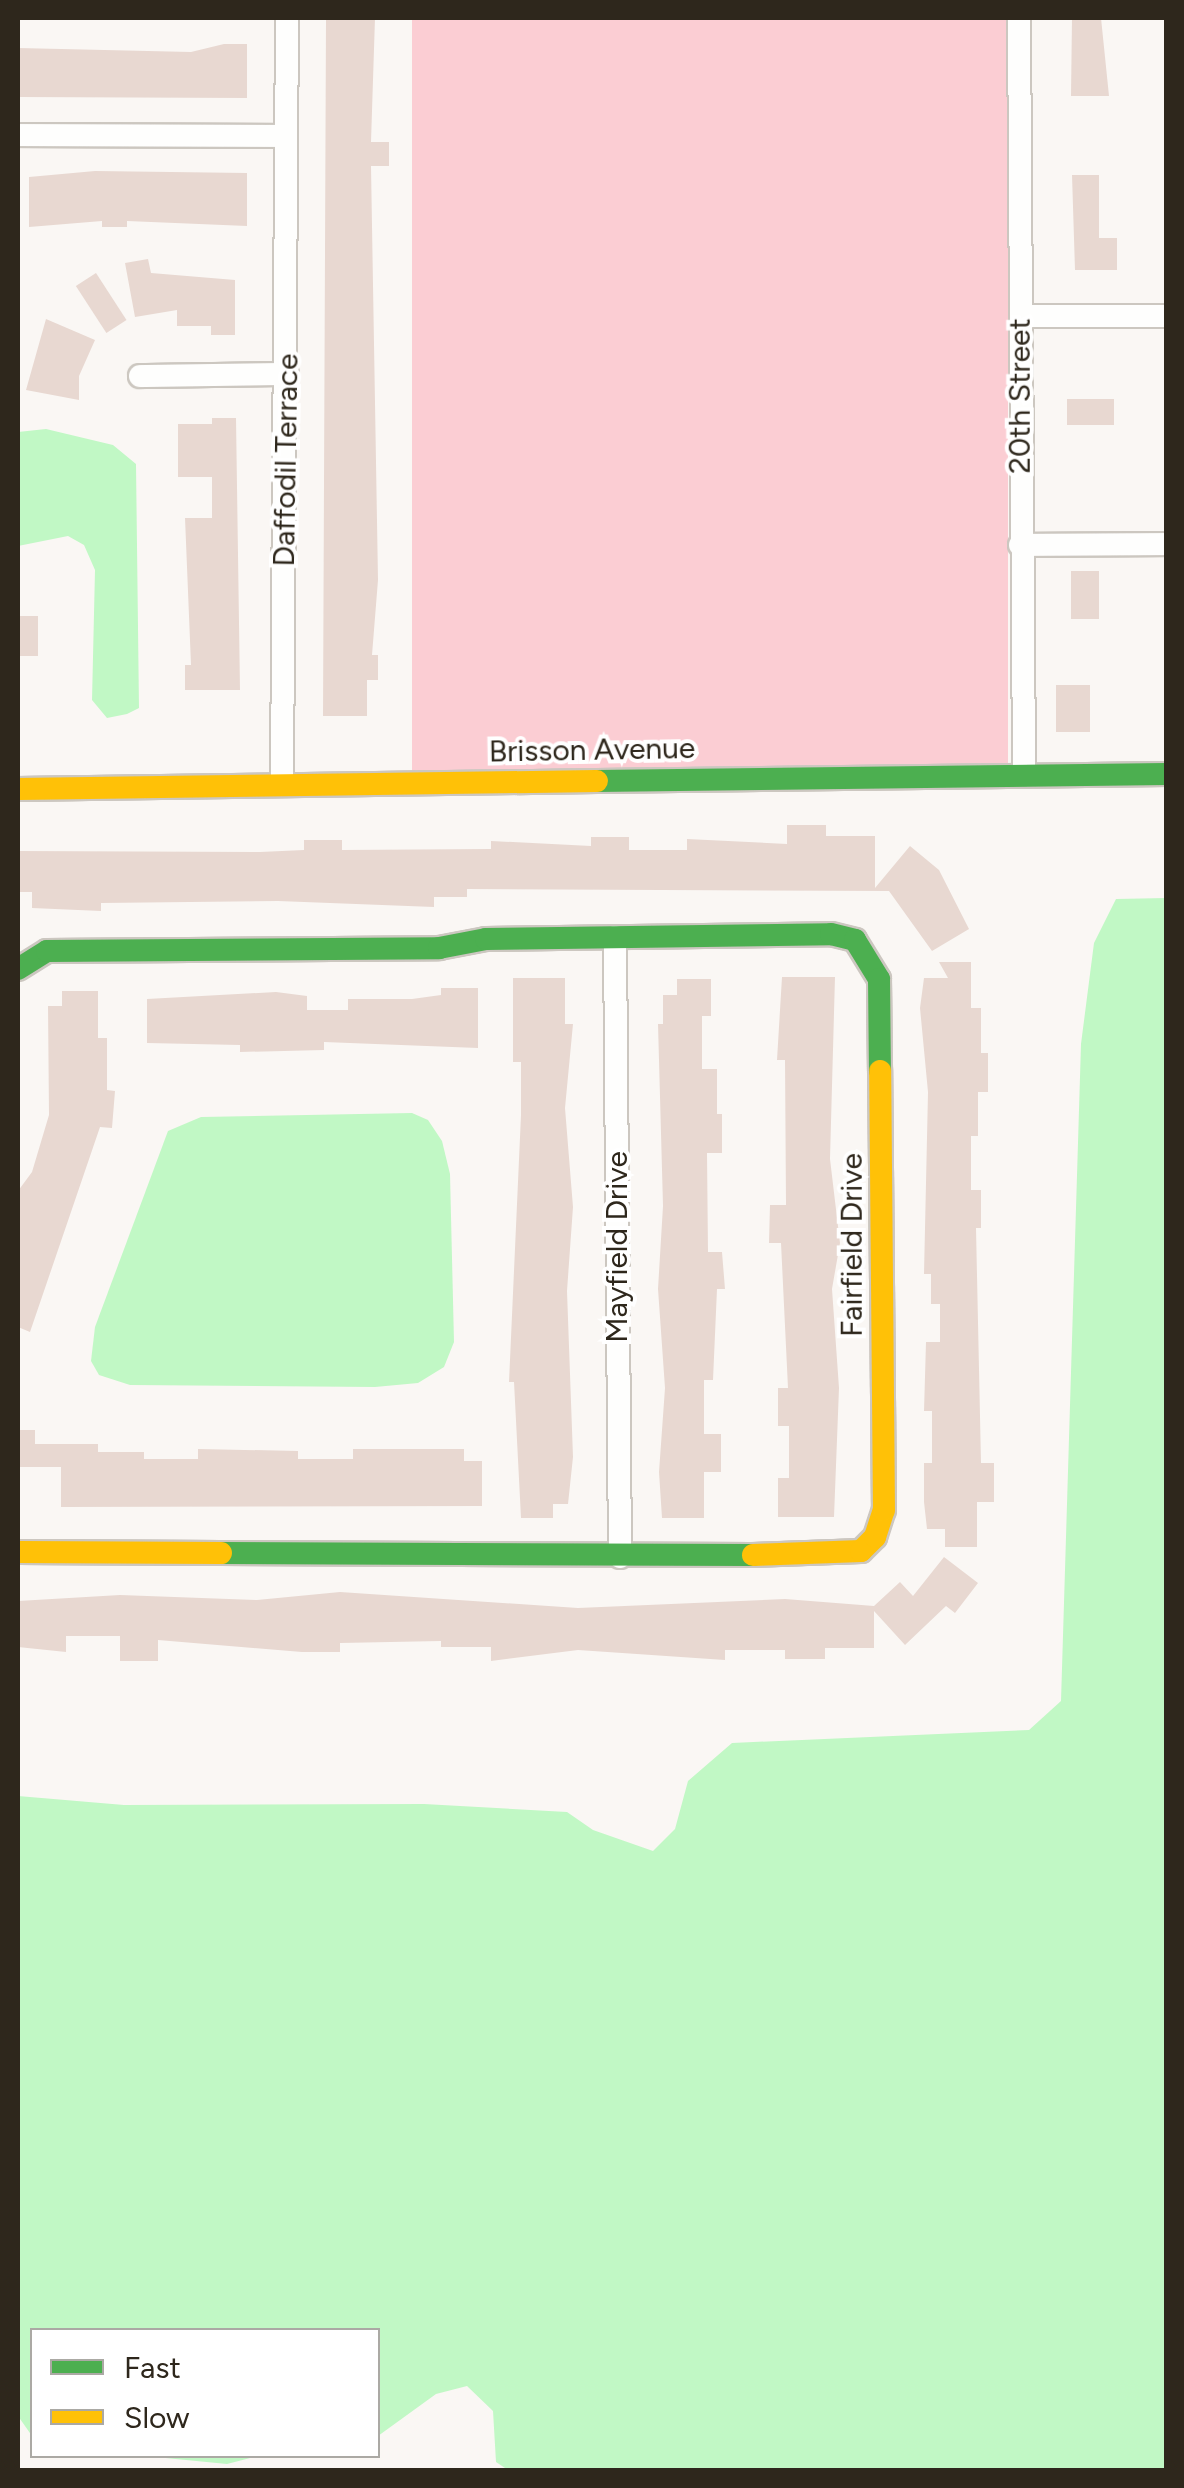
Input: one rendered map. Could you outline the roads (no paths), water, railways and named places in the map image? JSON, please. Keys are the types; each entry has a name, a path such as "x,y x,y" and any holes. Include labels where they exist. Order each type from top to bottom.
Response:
{"street":[{"name":"Daffodil Terrace","path":"282,784 288,374 284,136 287,18"},
{"name":"20th Street","path":"1020,18 1024,775"},
{"path":"18,135 284,136"},
{"path":"1021,316 1166,316"},
{"path":"140,376 288,374"},
{"path":"1020,544 1166,544"},
{"name":"Brisson Avenue","path":"18,789 1166,774"},
{"name":"Fairfield Drive","path":"18,969 46,951 439,948 486,940 831,934 855,940 869,953 879,978 884,1510 875,1538 862,1551 844,1555 500,1558 439,1550 18,1552"},
{"name":"Mayfield Drive","path":"615,938 620,1557"}]}
